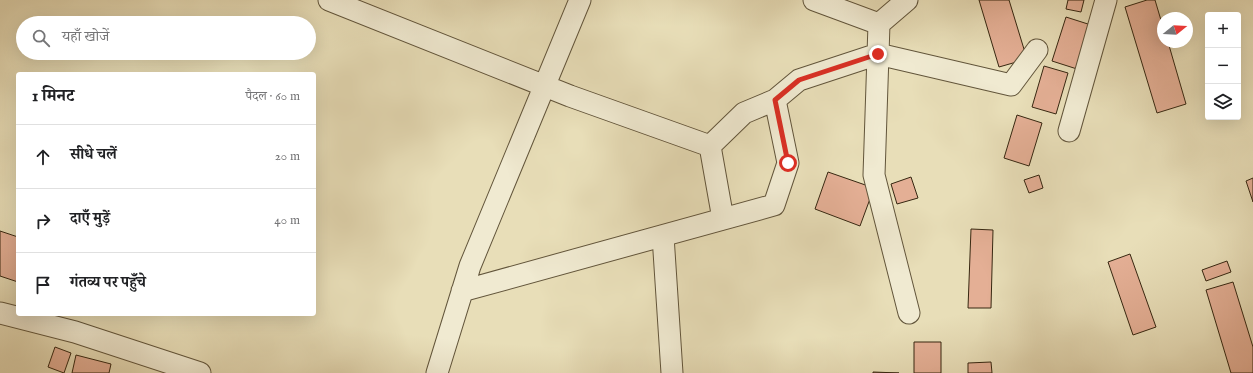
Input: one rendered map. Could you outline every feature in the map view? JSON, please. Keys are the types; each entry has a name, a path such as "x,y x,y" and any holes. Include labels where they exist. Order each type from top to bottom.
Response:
{"street":[{"path":"329,0 570,96 710,146"},
{"path":"437,373 470,266 580,0"},
{"path":"907,0 879,24 874,175 909,313"},
{"path":"1068,131 1106,0"},
{"path":"820,1 879,24"},
{"path":"710,146 744,113 775,100 799,80 878,54 1011,85 1037,50"},
{"path":"462,292 774,205 788,163 775,100"},
{"path":"710,146 723,219"},
{"path":"663,236 672,373"},
{"path":"0,313 75,332 200,373"}],"building":[{"path":"979,0 1009,0 1027,59 999,67"},
{"path":"1068,0 1084,0 1081,12 1066,9"},
{"path":"1147,0 1155,0 1159,12 1157,12 1157,48 1170,48 1186,104 1157,113 1125,7"},
{"path":"1066,17 1091,25 1077,69 1052,61"},
{"path":"1044,66 1068,73 1056,114 1032,107"},
{"path":"1017,115 1042,123 1029,166 1004,158"},
{"path":"828,172 874,188 860,226 815,209"},
{"path":"1039,175 1043,188 1029,193 1024,180"},
{"path":"911,177 918,198 897,204 891,184"},
{"path":"1253,178 1253,202 1246,181"},
{"path":"971,229 993,230 991,308 968,308"},
{"path":"0,231 16,236 16,281 0,276"},
{"path":"1130,254 1156,327 1133,335 1108,262"},
{"path":"1227,261 1231,272 1206,281 1202,270"},
{"path":"1233,282 1253,347 1253,373 1231,373 1206,290"},
{"path":"914,342 941,342 941,373 914,373"},
{"path":"55,347 71,353 64,373 48,367"},
{"path":"76,355 111,364 109,373 72,373"},
{"path":"991,362 992,373 968,373 968,363"},
{"path":"873,372 899,373 873,373"}],"route":[{"path":"788,163 775,100 799,80 878,54"}]}
